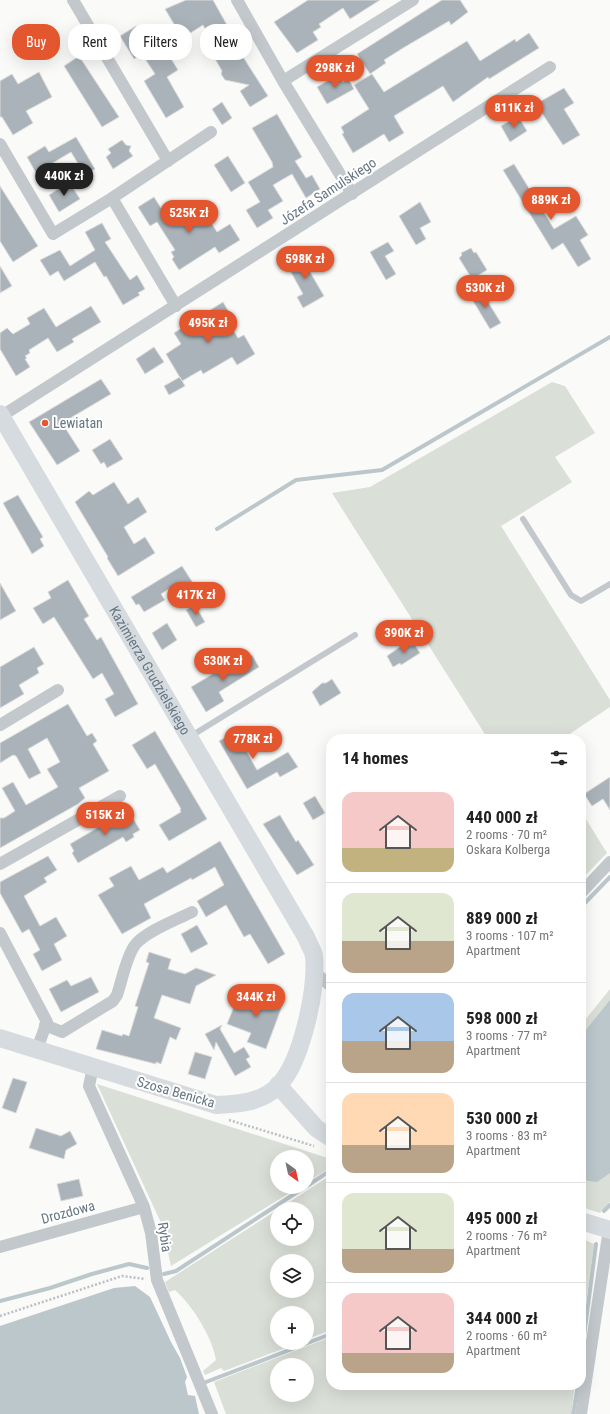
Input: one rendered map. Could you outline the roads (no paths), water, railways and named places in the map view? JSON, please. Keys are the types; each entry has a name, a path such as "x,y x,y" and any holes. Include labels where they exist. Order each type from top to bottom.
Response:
{"street":[{"path":"73,0 168,161"},
{"path":"237,0 283,81 352,194"},
{"path":"283,81 413,0"},
{"name":"Józefa Samulskiego","path":"0,416 176,306 550,67"},
{"path":"0,144 53,234 112,198 211,132"},
{"path":"112,198 176,306"},
{"name":"Kazimierza Grudzielskiego","path":"0,416 190,737 306,937 314,955 313,989 296,1058 278,1086"},
{"path":"0,725 58,690"},
{"path":"0,864 120,796"},
{"path":"586,888 610,862"},
{"path":"45,1025 62,1032 113,1001 117,995 135,945 142,938 192,912"},
{"path":"0,932 47,1022 37,1049"},
{"path":"314,972 326,982"},
{"name":"Szosa Benicka","path":"0,1038 216,1105 252,1101 278,1086"},
{"name":"Rybia","path":"93,1066 89,1086 144,1207 152,1233 157,1280 212,1414"},
{"path":"278,1086 316,1128 326,1135"},
{"name":"Drozdowa","path":"0,1247 144,1207"},
{"path":"586,1223 608,1229 586,1380"},
{"path":"581,1414 585,1390"}],"lane":[{"path":"523,519 571,595 581,601 610,584"},
{"path":"190,737 355,635"}],"waterway":[{"path":"217,529 296,480 382,470 610,337"},
{"path":"586,902 610,877"},
{"path":"314,1181 326,1173"},
{"path":"164,1274 176,1271 294,1194"},
{"path":"604,1211 610,1205"},
{"path":"586,1321 596,1244"},
{"path":"0,1301 50,1288 129,1264 147,1268"},
{"path":"206,1382 326,1336"},
{"path":"573,1414 577,1390"}],"place":[{"name":"Lewiatan","path":"45,423"}]}
